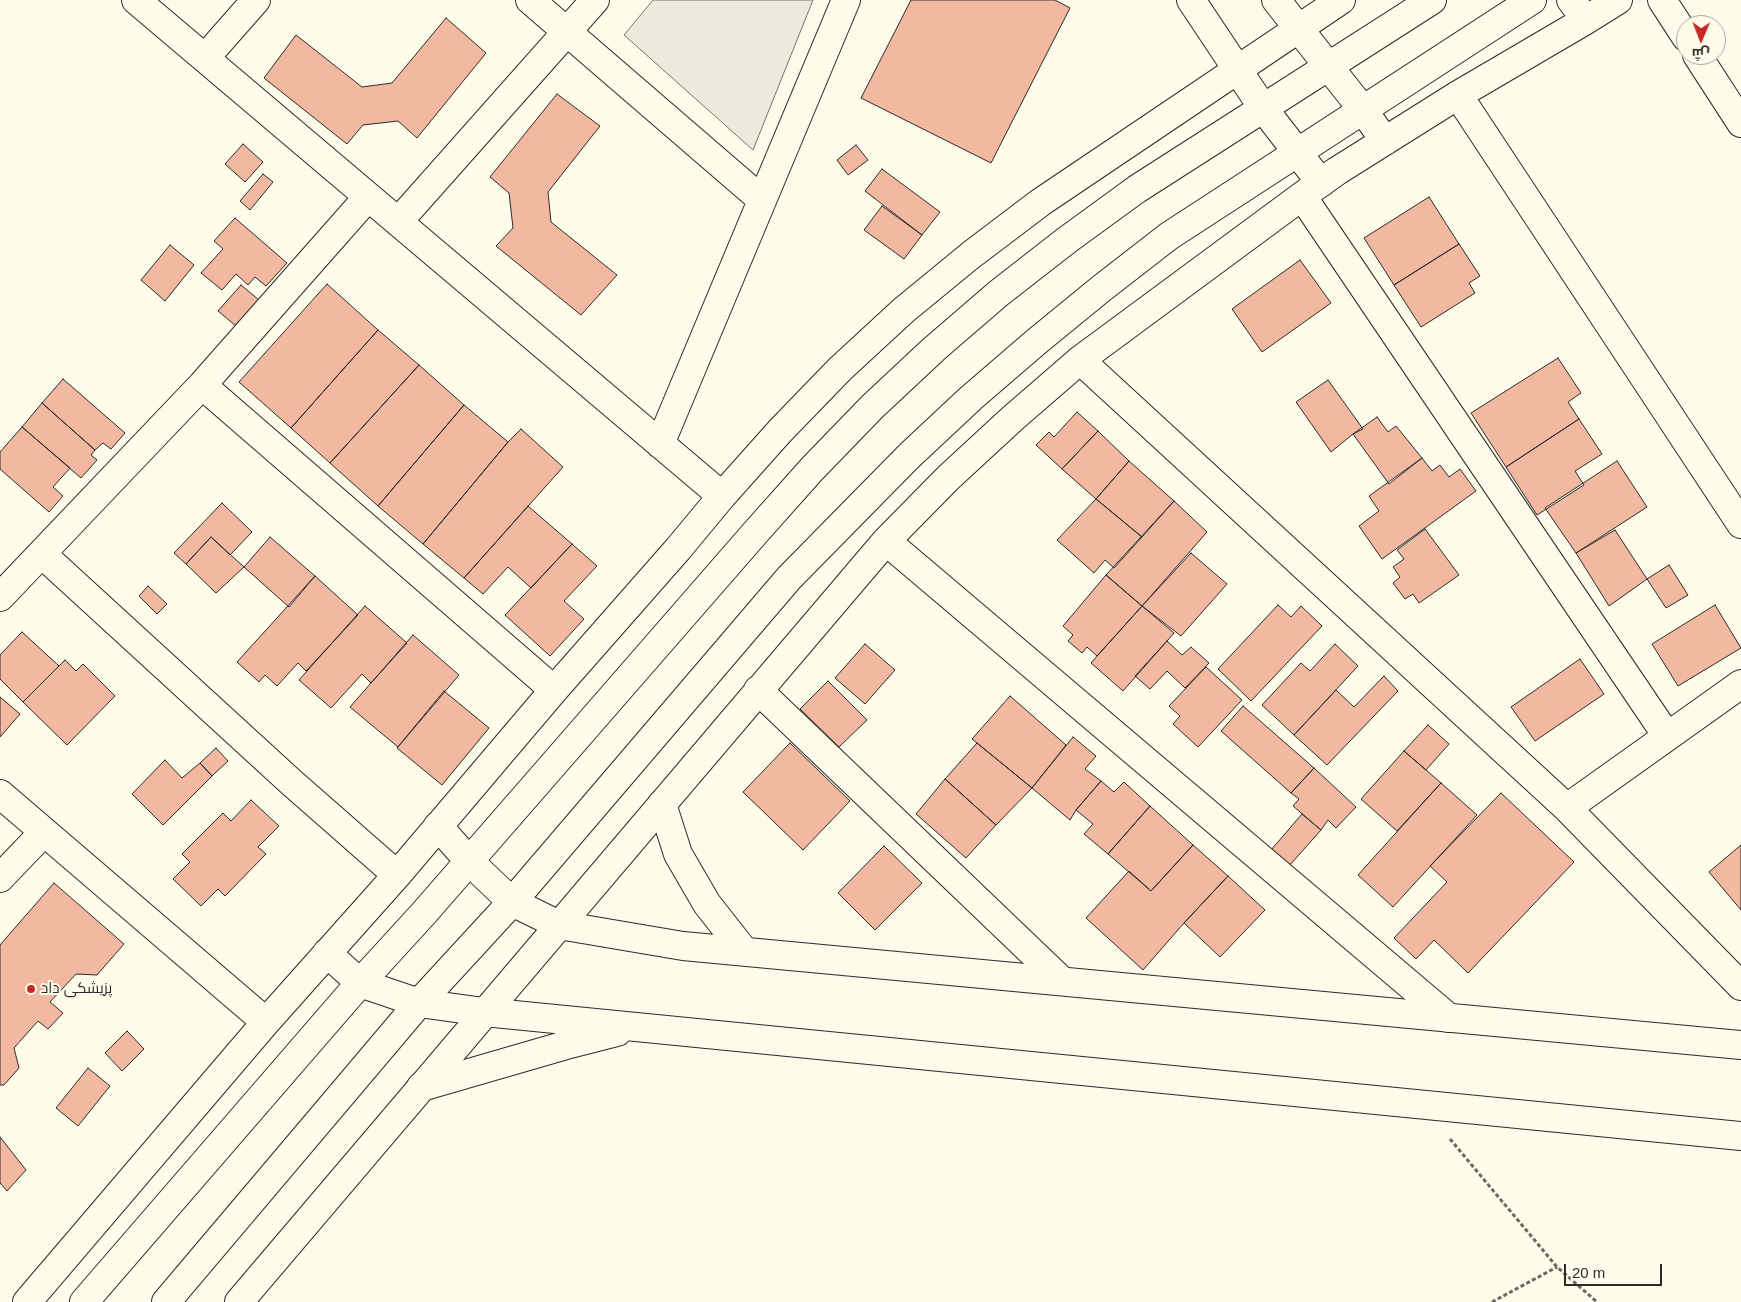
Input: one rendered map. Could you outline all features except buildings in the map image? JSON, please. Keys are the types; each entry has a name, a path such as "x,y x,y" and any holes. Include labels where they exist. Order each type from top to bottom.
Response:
{"street":[{"path":"136,0 722,496"},
{"path":"205,58 256,0"},
{"path":"530,0 762,200"},
{"path":"398,222 595,0"},
{"path":"660,444 846,0"},
{"path":"1191,0 1236,70 1297,153 1311,190 1668,736"},
{"path":"1276,0 1297,29 1363,110 1385,141"},
{"path":"27,1302 266,1022 397,875 722,496 780,431 840,369 912,304 971,255 1041,202 1341,0"},
{"path":"84,1302 360,983 755,533 812,469 872,408 934,349 999,293 1136,189 1432,0"},
{"path":"166,1302 419,1003 512,902 789,578 909,456 986,385 1102,288 1169,236 1532,0"},
{"path":"239,1302 886,541 948,478 1080,360 1311,190 1458,95 1578,10 1618,0"},
{"path":"1662,0 1676,22"},
{"path":"1704,65 1741,123"},
{"path":"1458,95 1741,524"},
{"path":"0,596 202,385 368,196"},
{"path":"1080,360 1567,808 1741,986"},
{"path":"202,385 554,690"},
{"path":"886,541 1449,1018"},
{"path":"42,554 397,875"},
{"path":"1567,808 1741,684"},
{"path":"758,690 1061,980"},
{"path":"0,794 266,1022"},
{"path":"662,804 678,854 707,904 744,951"},
{"path":"438,826 469,861 512,902 559,925 683,946 1741,1045"},
{"path":"0,878 44,832"},
{"path":"327,953 360,983 419,1003 484,1012 1741,1136"},
{"path":"421,1087 566,1045 636,1028"}],"path":[{"path":"1420,1104 1556,1266 1597,1302"},
{"path":"1492,1302 1556,1266"}],"shaded area":[{"path":"653,0 813,0 753,150 624,35"}],"place":[{"name":"پزیشکی داد","path":"31,989"}]}
